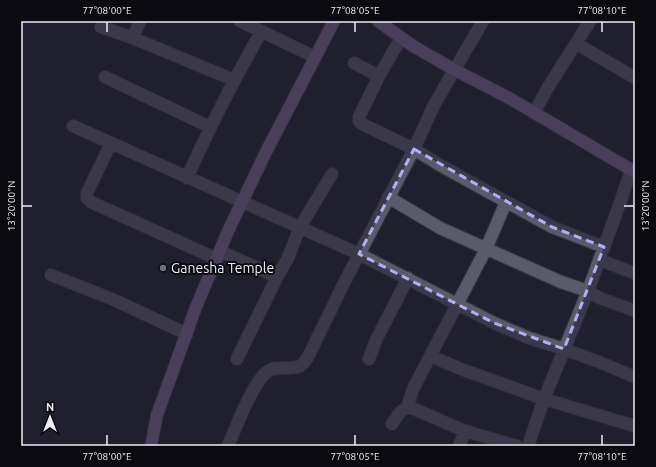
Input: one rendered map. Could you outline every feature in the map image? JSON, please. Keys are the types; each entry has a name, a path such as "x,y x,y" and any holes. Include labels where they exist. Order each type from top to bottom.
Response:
{"street":[{"path":"133,38 140,21"},
{"path":"240,21 315,57"},
{"path":"151,446 157,415 196,307 218,255 242,202 334,21"},
{"path":"228,446 256,385 267,371 277,368 296,368 308,357 388,197 414,149 434,105 483,21"},
{"path":"534,113 590,21"},
{"path":"386,23 401,38 413,46 534,113 633,171 588,291 544,399 528,446"},
{"path":"101,27 133,38 234,80"},
{"path":"187,178 210,127 261,32"},
{"path":"401,38 379,76 359,117 359,121 362,124 414,149 552,227 604,247"},
{"path":"577,44 635,78"},
{"path":"354,63 379,76"},
{"path":"105,77 210,127"},
{"path":"73,126 359,254 494,323 529,338 564,349 635,377"},
{"path":"111,142 87,193 87,198 91,202 218,255 277,277"},
{"path":"237,359 277,277 288,258 300,227 332,174"},
{"path":"388,197 440,228 561,282 588,291 600,298 635,311"},
{"path":"407,408 413,389 486,249 506,202"},
{"path":"600,260 635,272"},
{"path":"52,275 112,299 187,334"},
{"path":"369,359 376,340 408,278"},
{"path":"430,356 461,369 544,399 635,426"},
{"path":"392,424 402,409 412,408 465,431 517,446"},
{"path":"459,446 465,431"}],"highlighted area":[{"path":"414,149 552,227 604,247 564,349 494,323 359,254"}],"place":[{"name":"Ganesha Temple","path":"163,268"}]}
